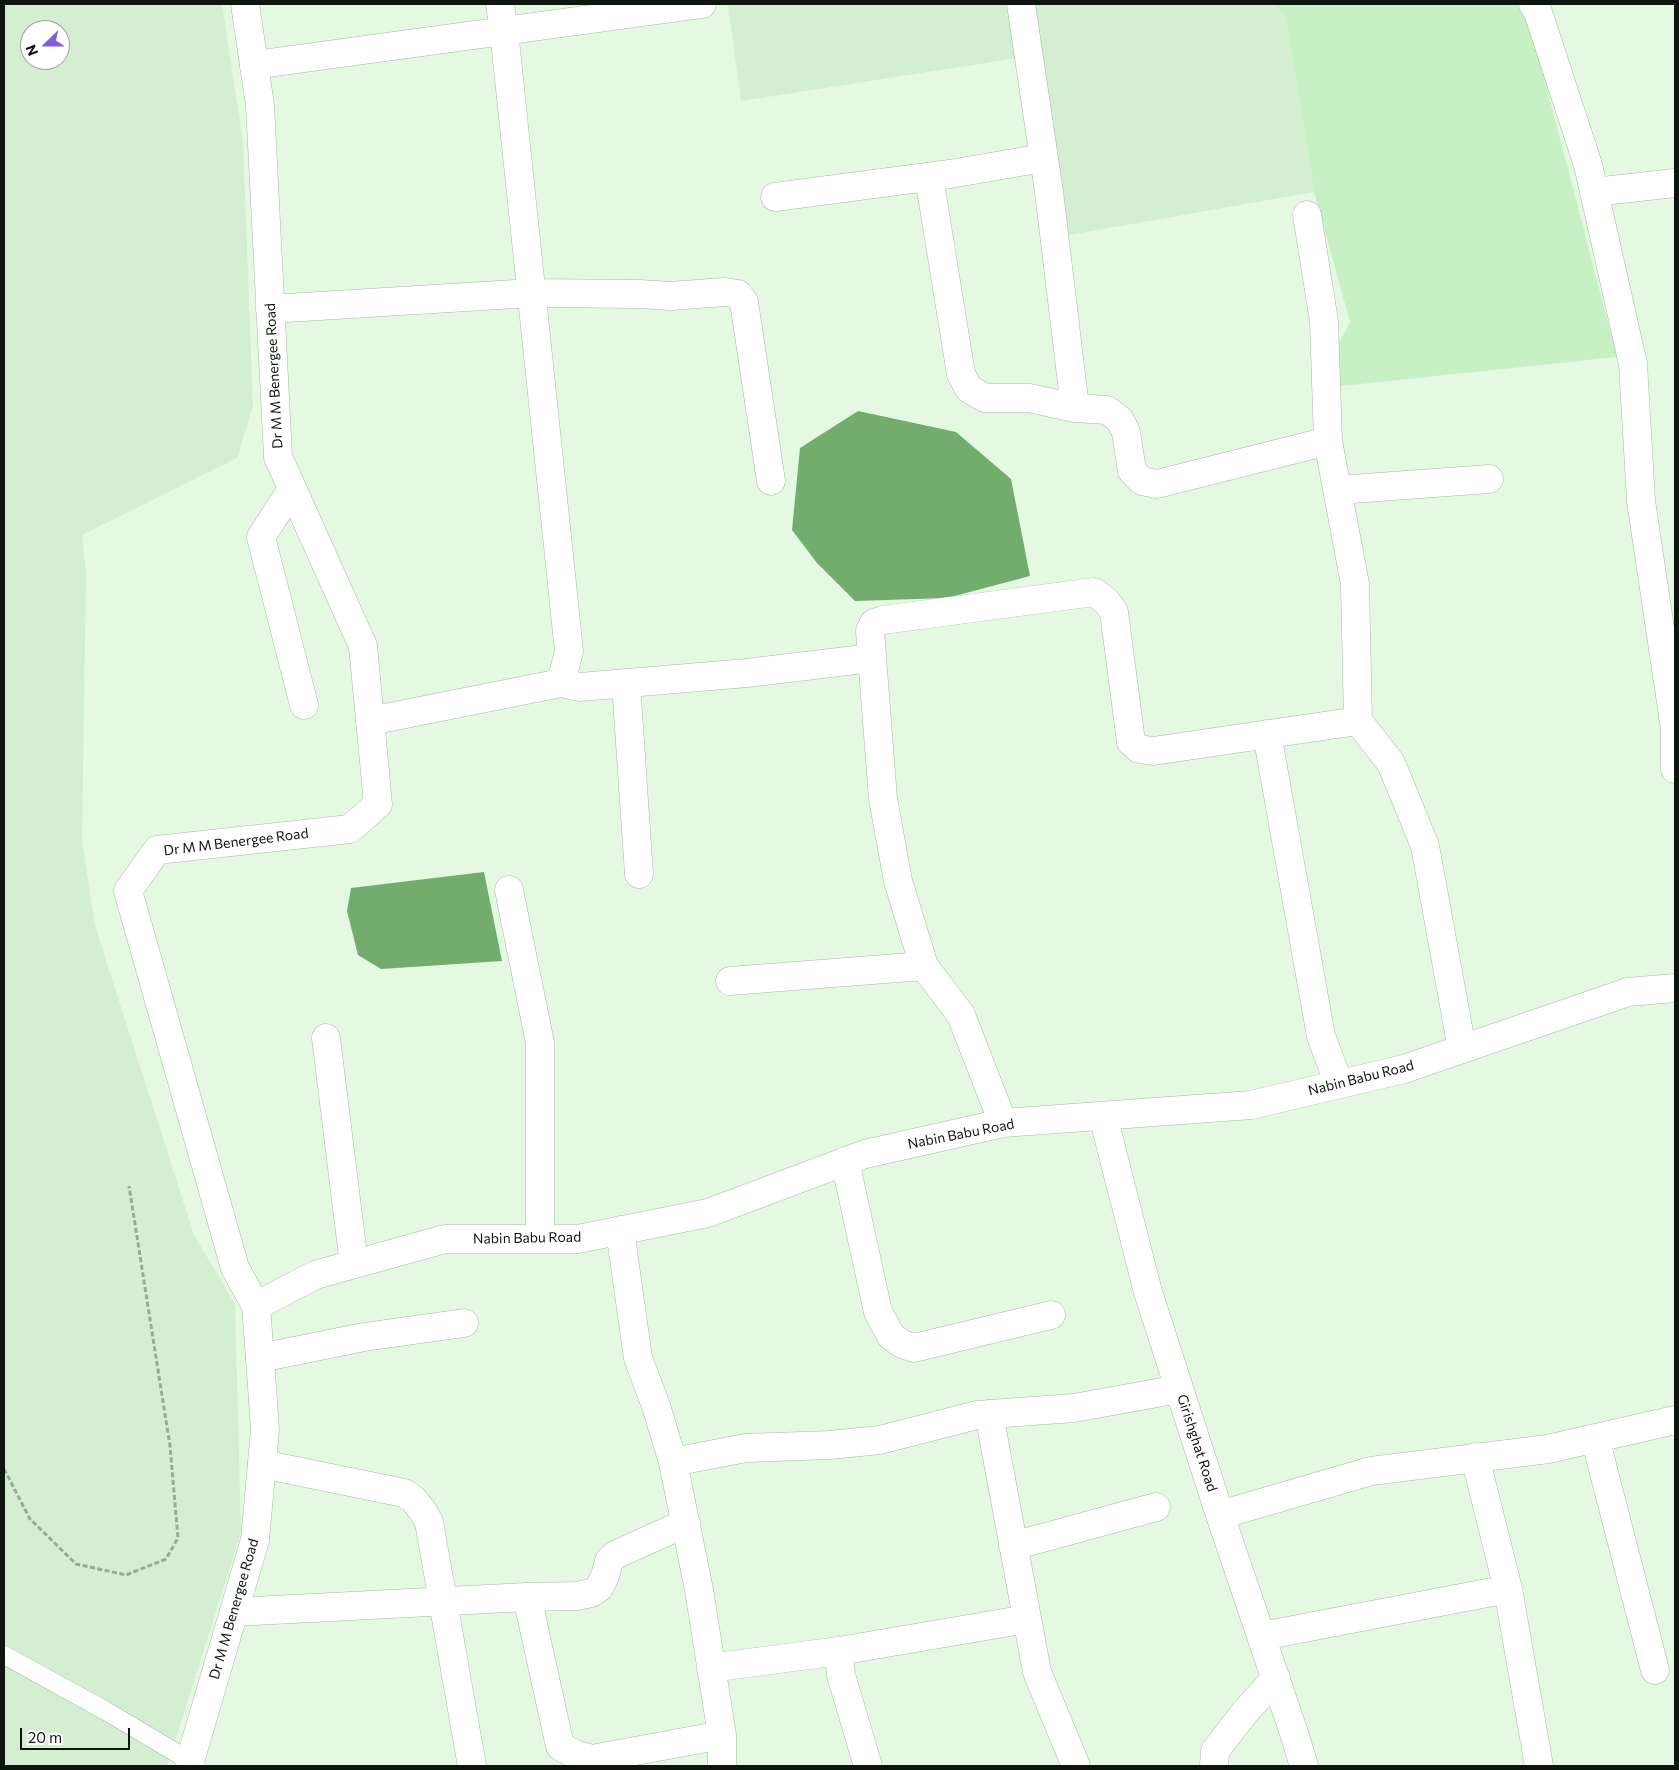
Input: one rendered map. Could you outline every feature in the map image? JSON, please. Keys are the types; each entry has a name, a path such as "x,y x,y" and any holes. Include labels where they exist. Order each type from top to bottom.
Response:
{"street":[{"name":"Dr M M Benergee Road","path":"191,1764 255,1540 265,1430 260,1358 256,1306 235,1268 128,891 157,850 350,830 378,804 363,646 278,457 260,104 245,4"},
{"path":"500,4 569,651 561,682"},
{"path":"254,65 702,4"},
{"path":"1021,4 1075,408"},
{"path":"1533,4 1538,12 1588,165 1633,364 1641,502 1665,595 1675,728 1675,769"},
{"path":"775,198 929,177 1043,158"},
{"path":"929,177 960,374 969,389 985,398 1029,398 1075,408 1107,410 1120,420 1126,432 1132,471 1142,481 1157,484 1328,441"},
{"path":"1594,192 1675,183"},
{"path":"1307,215 1324,322 1328,441 1355,584 1358,721 1391,763 1425,846 1462,1049"},
{"path":"270,309 532,293 670,296 725,292 738,294 744,302 771,481"},
{"path":"1338,490 1489,479"},
{"path":"292,489 261,537 304,706"},
{"path":"1003,1123 961,1015 924,966 898,880 883,799 870,631 874,623 883,620 1094,592 1106,601 1114,612 1131,742 1139,749 1153,751 1358,721"},
{"path":"370,721 561,682 580,687 626,684 747,673 872,658"},
{"path":"626,684 639,874"},
{"path":"1267,734 1321,1036 1339,1084"},
{"path":"510,890 540,1043 540,1239"},
{"path":"730,981 924,966"},
{"name":"Nabin Babu Road","path":"256,1306 315,1275 445,1239 578,1239 708,1213 865,1154 1003,1123 1251,1105 1404,1069 1628,992 1675,988"},
{"path":"326,1038 354,1264"},
{"name":"Girishghat Road","path":"1104,1116 1148,1292 1304,1766"},
{"path":"845,1162 878,1312 891,1336 902,1344 914,1348 1051,1315"},
{"path":"620,1230 638,1358 656,1406 673,1462 699,1590 722,1735 722,1766"},
{"path":"260,1358 364,1337 464,1323"},
{"path":"673,1462 746,1448 829,1445 880,1440 977,1415 1074,1408 1179,1389"},
{"path":"989,1414 1037,1672 1076,1766"},
{"path":"1220,1515 1371,1471 1548,1449 1675,1420"},
{"path":"1595,1438 1655,1670"},
{"path":"1475,1458 1508,1589 1539,1766"},
{"path":"262,1464 404,1493 413,1499 422,1510 429,1522 472,1766"},
{"path":"1013,1546 1156,1507"},
{"path":"234,1612 577,1596 591,1593 600,1588 609,1561 615,1555 686,1524"},
{"path":"1262,1636 1508,1589"},
{"path":"527,1597 560,1746 574,1754 592,1759 722,1735"},
{"path":"711,1668 839,1651 1027,1619"},
{"path":"839,1651 841,1675 868,1766"},
{"path":"1214,1766 1215,1751 1245,1712 1276,1678"}],"lane":[{"path":"4,1655 106,1710 191,1764"}],"path":[{"path":"4,1469 30,1520 76,1564 126,1576 166,1559 178,1538 170,1446 129,1186"}],"shaded area":[{"path":"4,4 222,4 243,142 253,405 237,458 82,535 86,573 82,840 95,926 194,1235 235,1304 241,1533 167,1766 4,1766"},
{"path":"728,4 1274,4 1286,18 1314,192 1069,235 1037,55 741,101"},
{"path":"1274,4 1517,4 1532,31 1617,357 1332,387 1328,364 1350,322 1314,192 1286,18"},
{"path":"858,411 956,432 1011,479 1030,576 947,598 855,601 817,563 792,530 800,448"},
{"path":"484,872 502,961 381,969 358,955 347,911 351,888"}]}
